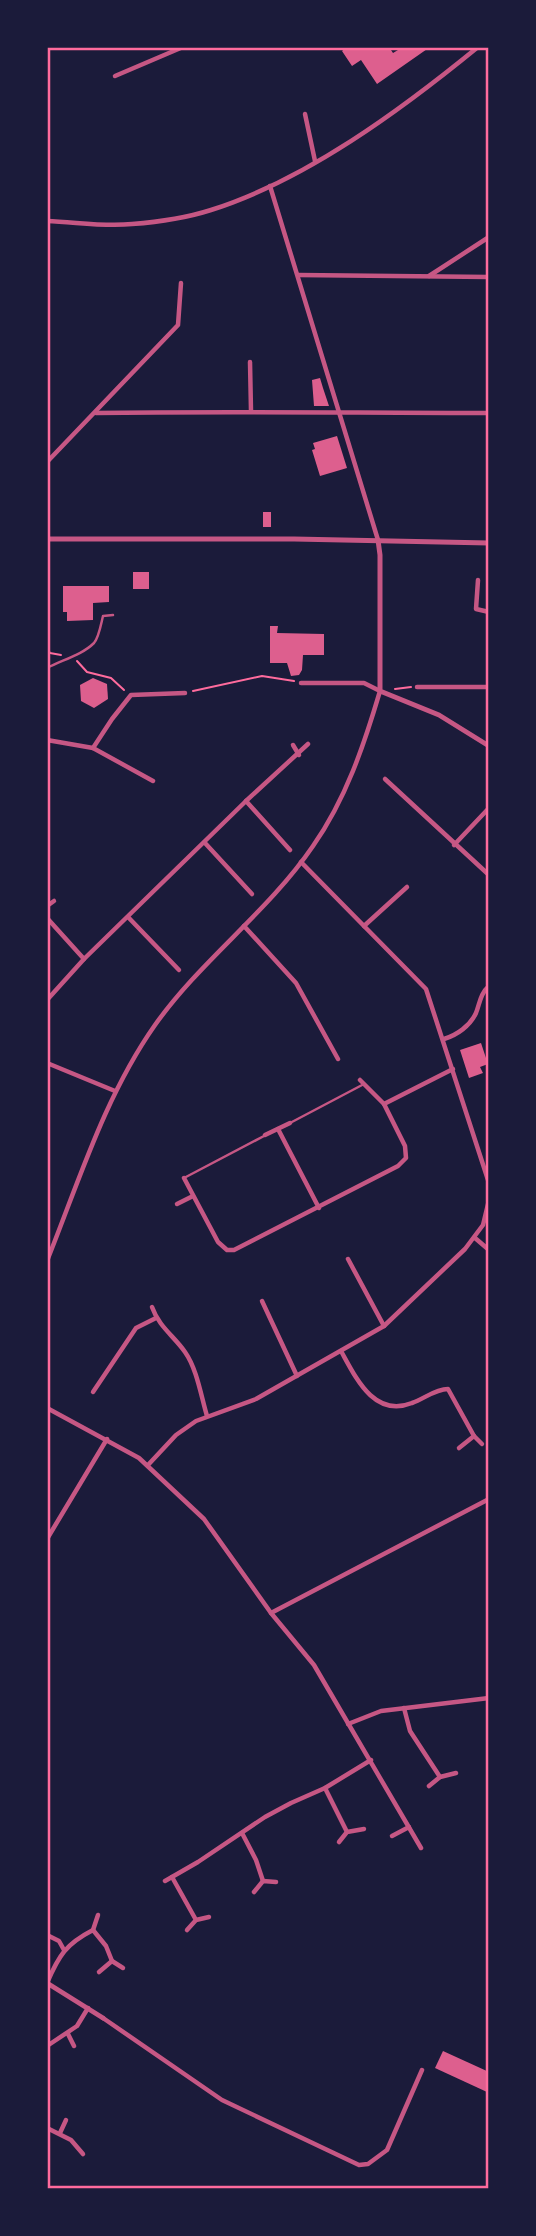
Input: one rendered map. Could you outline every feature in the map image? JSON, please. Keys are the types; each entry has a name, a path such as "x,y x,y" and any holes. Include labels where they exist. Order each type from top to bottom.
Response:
{"street":[{"path":"115,76 183,47"},
{"path":"47,221 100,225 158,221 208,211 271,186 365,131 414,98 478,47"},
{"path":"305,114 315,161"},
{"path":"47,1261 115,1091 174,999 244,926 313,847 344,794 364,744 380,691 378,540 271,186"},
{"path":"429,276 489,237"},
{"path":"298,275 489,277"},
{"path":"47,462 178,325 181,283"},
{"path":"250,362 251,411"},
{"path":"96,413 489,413"},
{"path":"47,540 378,540 489,543"},
{"path":"478,580 476,609 489,612"},
{"path":"301,683 364,683 439,715 489,746"},
{"path":"417,687 489,687"},
{"path":"93,748 131,695 185,693"},
{"path":"47,740 93,748 153,781"},
{"path":"47,1000 84,959 308,744"},
{"path":"293,745 299,755"},
{"path":"385,779 489,875"},
{"path":"246,801 290,850"},
{"path":"454,845 489,808"},
{"path":"205,843 252,894"},
{"path":"301,862 426,989 489,1183"},
{"path":"363,926 407,887"},
{"path":"47,906 54,901"},
{"path":"128,917 179,970"},
{"path":"47,918 84,959"},
{"path":"244,926 296,983 338,1059"},
{"path":"444,1040 460,1032 467,1024 489,986"},
{"path":"47,1063 115,1091"},
{"path":"384,1104 453,1069"},
{"path":"184,1178 218,1242 227,1250 242,1248 398,1166 407,1158 405,1146 384,1104 362,1082"},
{"path":"265,1135 290,1122"},
{"path":"278,1129 319,1208"},
{"path":"177,1204 193,1196"},
{"path":"149,1465 176,1435 207,1416 256,1399 384,1326 475,1238 483,1224 489,1200"},
{"path":"475,1238 489,1250"},
{"path":"348,1259 384,1326"},
{"path":"262,1301 297,1376"},
{"path":"152,1307 156,1318 186,1352 207,1416"},
{"path":"93,1392 136,1328 156,1318"},
{"path":"341,1351 367,1393 383,1404 411,1404 441,1389 448,1389 474,1436 482,1444"},
{"path":"47,1408 149,1465 204,1519 271,1613 314,1665 421,1848"},
{"path":"459,1448 474,1436"},
{"path":"47,1539 107,1440"},
{"path":"271,1613 489,1499"},
{"path":"348,1724 381,1711 489,1698"},
{"path":"404,1708 410,1731 440,1777"},
{"path":"165,1881 290,1803 325,1788 371,1760"},
{"path":"429,1786 440,1777 456,1773"},
{"path":"325,1788 347,1832"},
{"path":"392,1836 409,1827"},
{"path":"339,1842 347,1832 364,1829"},
{"path":"242,1833 263,1881"},
{"path":"172,1877 195,1920"},
{"path":"263,1881 276,1882"},
{"path":"254,1892 263,1881"},
{"path":"99,1915 93,1930 74,1940 64,1950 47,1983 222,2100 359,2165 368,2164 387,2150 422,2070"},
{"path":"187,1930 195,1920 209,1917"},
{"path":"93,1930 106,1946 112,1961 123,1968"},
{"path":"47,1935 59,1941 64,1950"},
{"path":"99,1972 112,1961"},
{"path":"47,2046 77,2026 88,2008"},
{"path":"68,2034 74,2046"},
{"path":"60,2133 66,2120"},
{"path":"47,2128 71,2140 83,2154"}],"lane":[{"path":"47,668 95,642 103,615 113,615"},
{"path":"290,1122 362,1082"},
{"path":"184,1178 265,1135"}],"path":[{"path":"47,648 50,653 70,654 87,672 111,678 131,695"},
{"path":"185,693 262,676 301,683"},
{"path":"380,691 417,687"}],"building":[{"path":"347,47 389,47 393,53 403,47 430,47 377,84 361,60 352,66 342,51"},
{"path":"320,378 329,406 314,406 312,380"},
{"path":"337,436 347,468 320,476 312,450 315,449 313,443"},
{"path":"263,512 271,512 271,527 263,527"},
{"path":"133,572 149,572 149,589 133,589"},
{"path":"63,586 109,586 109,602 93,603 93,620 67,621 67,612 63,612"},
{"path":"270,626 278,626 277,633 324,634 324,655 303,655 302,670 299,675 291,676 287,663 270,663"},
{"path":"93,678 107,684 108,699 94,708 81,701 80,685"},
{"path":"481,1043 488,1064 480,1067 483,1073 469,1078 460,1050"},
{"path":"443,2051 489,2072 487,2092 435,2068"}]}
